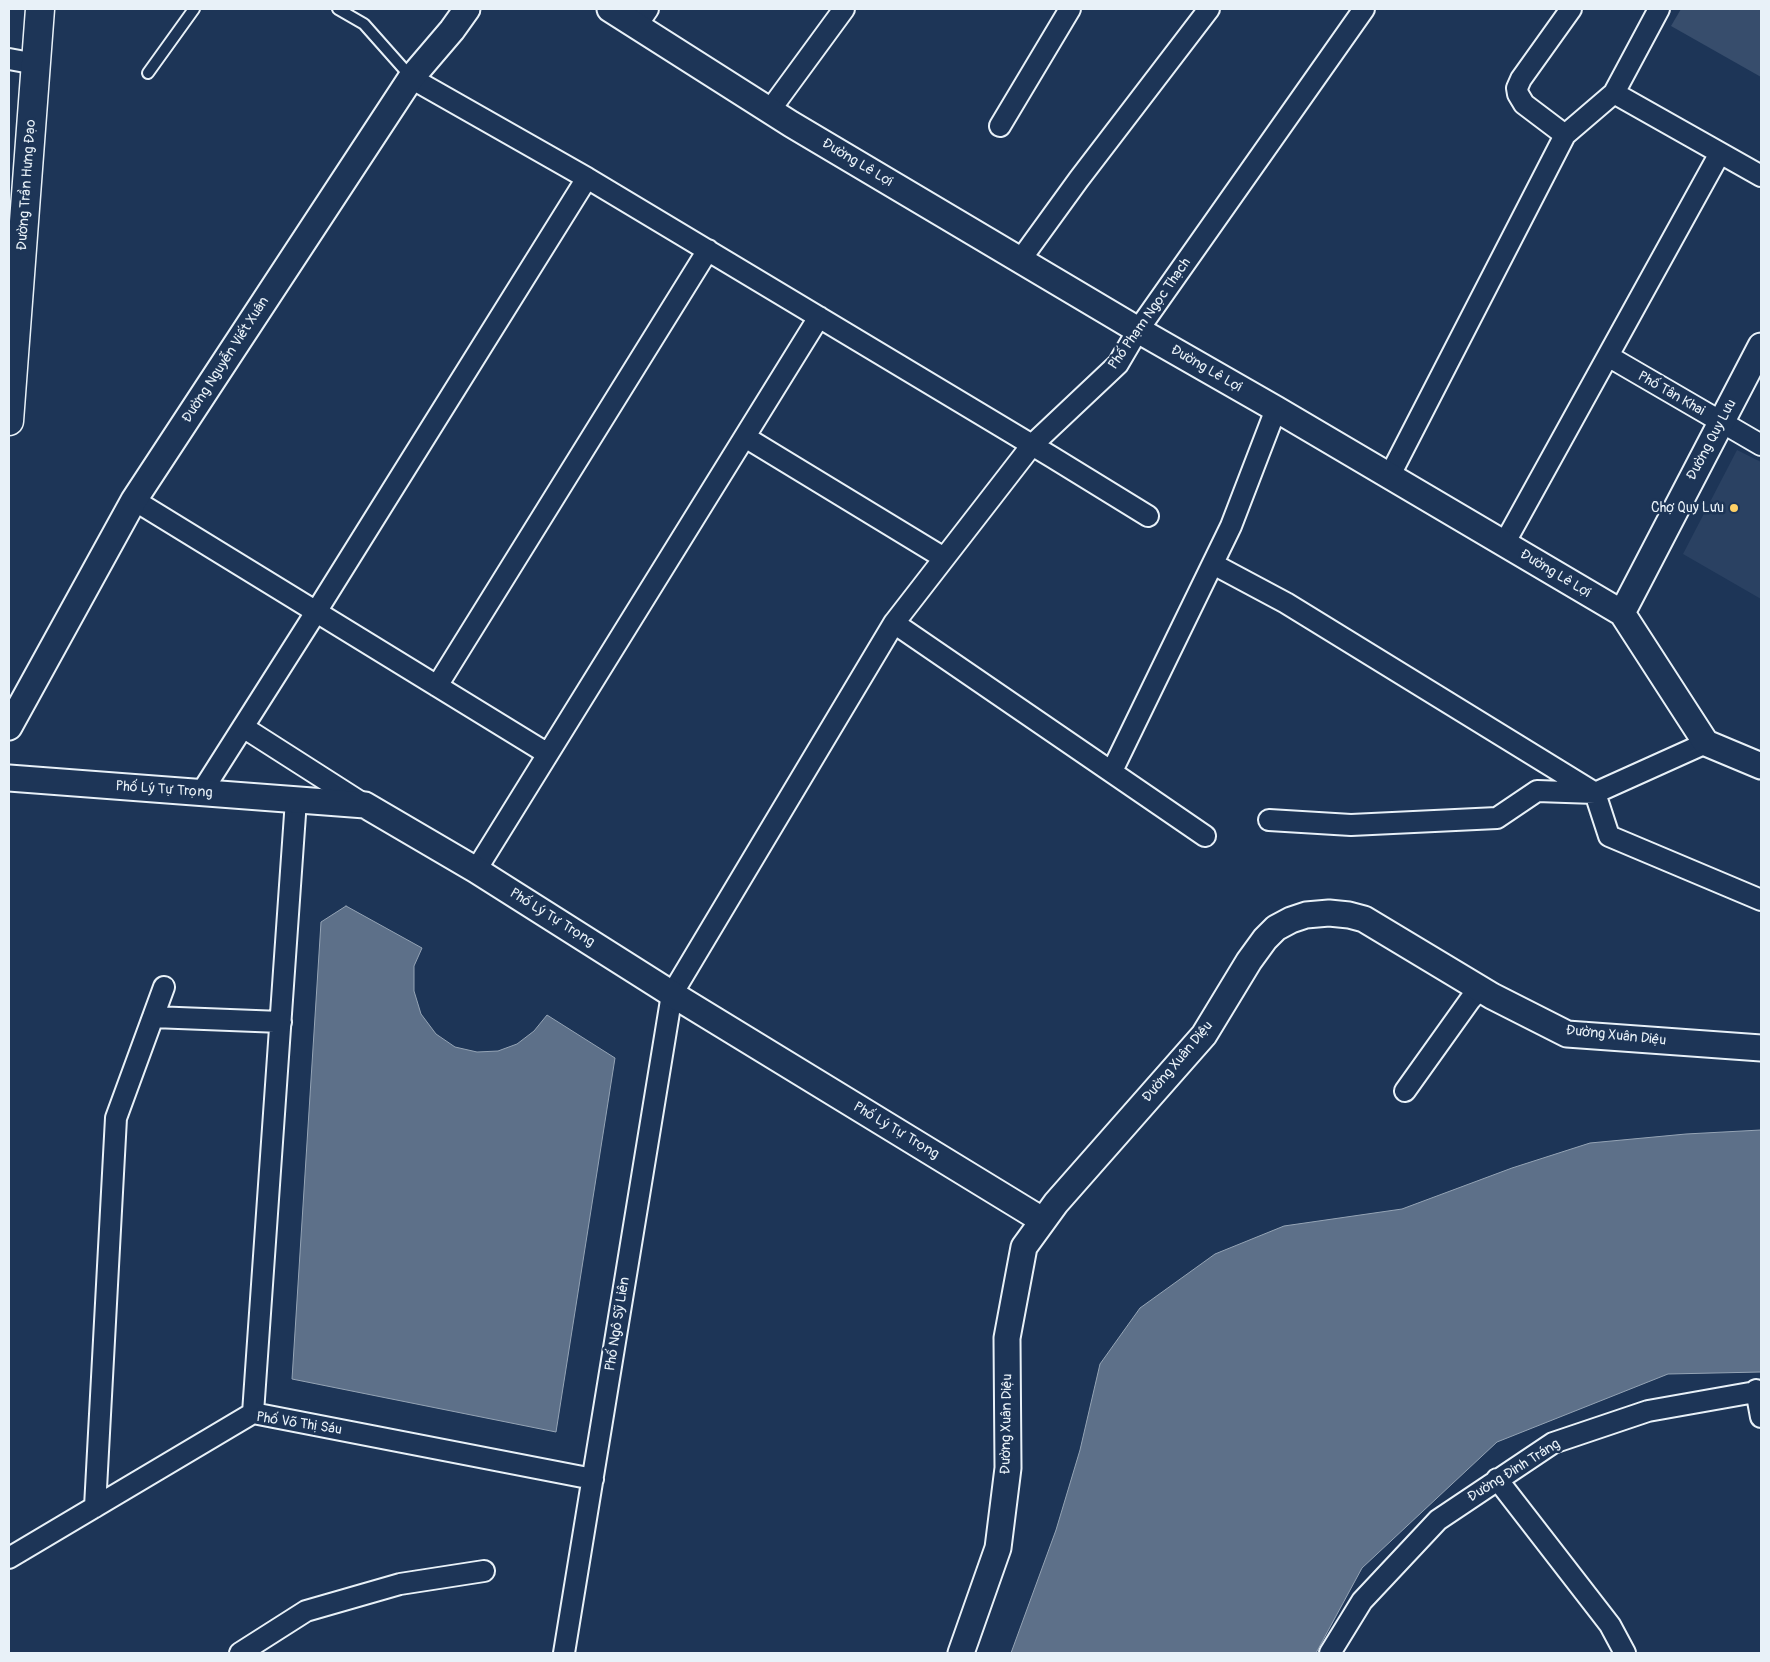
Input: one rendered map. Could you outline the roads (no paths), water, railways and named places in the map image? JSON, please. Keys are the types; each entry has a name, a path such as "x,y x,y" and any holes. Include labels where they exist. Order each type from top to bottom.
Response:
{"main road":[{"name":"Đường Trần Hưng Đạo","path":"9,421 40,9"}],"street":[{"name":"Đường Nguyễn Viết Xuân","path":"9,727 134,500 411,78 452,30 467,9"},
{"name":"Đường Lê Lợi","path":"610,9 642,17 770,110 1138,330 1622,613 1706,743"},
{"path":"770,110 844,9"},
{"path":"1000,126 1070,9"},
{"path":"1021,259 1079,179 1209,9"},
{"name":"Phố Phạm Ngọc Thạch","path":"672,994 894,623 1032,445 1118,364 1138,330 1364,9"},
{"path":"1566,135 1524,104 1517,88 1521,79 1571,9"},
{"path":"1389,476 1566,135 1614,93 1659,9"},
{"path":"9,59 36,64"},
{"path":"411,78 587,178 1148,516"},
{"path":"1614,93 1761,176"},
{"path":"1504,544 1720,153"},
{"path":"201,793 587,178"},
{"path":"437,686 708,250"},
{"path":"476,870 819,317"},
{"name":"Đường Quy Lưu","path":"1622,613 1761,346"},
{"name":"Phố Tân Khai","path":"1608,356 1761,445"},
{"path":"1112,772 1231,526 1276,410"},
{"path":"745,437 944,558"},
{"path":"134,500 548,754"},
{"path":"1213,564 1286,603 1595,793 1609,836 1761,900"},
{"path":"894,623 1205,836"},
{"path":"243,727 365,805"},
{"path":"1269,820 1351,824 1497,818 1537,791 1595,793 1706,743 1761,766"},
{"name":"Phố Lý Tự Trọng","path":"9,778 365,805 476,870 672,994 1042,1220"},
{"path":"253,1414 296,800"},
{"name":"Đường Xuân Diệu","path":"961,1653 998,1548 1008,1468 1007,1338 1024,1247 1056,1203 1204,1035 1249,961 1265,939 1276,928 1291,920 1328,913 1349,914 1364,919 1480,989 1567,1034 1761,1048"},
{"path":"95,1507 116,1118 164,987"},
{"path":"1405,1091 1470,1000 1480,989"},
{"name":"Phố Ngô Sỹ Liên","path":"564,1653 672,994"},
{"path":"153,1017 281,1022"},
{"path":"1759,1391 1761,1417"},
{"name":"Đường Đinh Tráng","path":"1330,1653 1362,1601 1438,1520 1553,1443 1648,1410 1759,1391"},
{"name":"Phố Võ Thị Sáu","path":"9,1558 253,1414 593,1479"},
{"path":"1497,1480 1610,1625 1625,1653"},
{"path":"240,1653 306,1611 400,1584 484,1570"}],"lane":[{"path":"148,73 194,9"},
{"path":"338,9 364,24 411,78"}],"place":[{"name":"Chợ Quy Lưu","path":"1734,508"}]}
